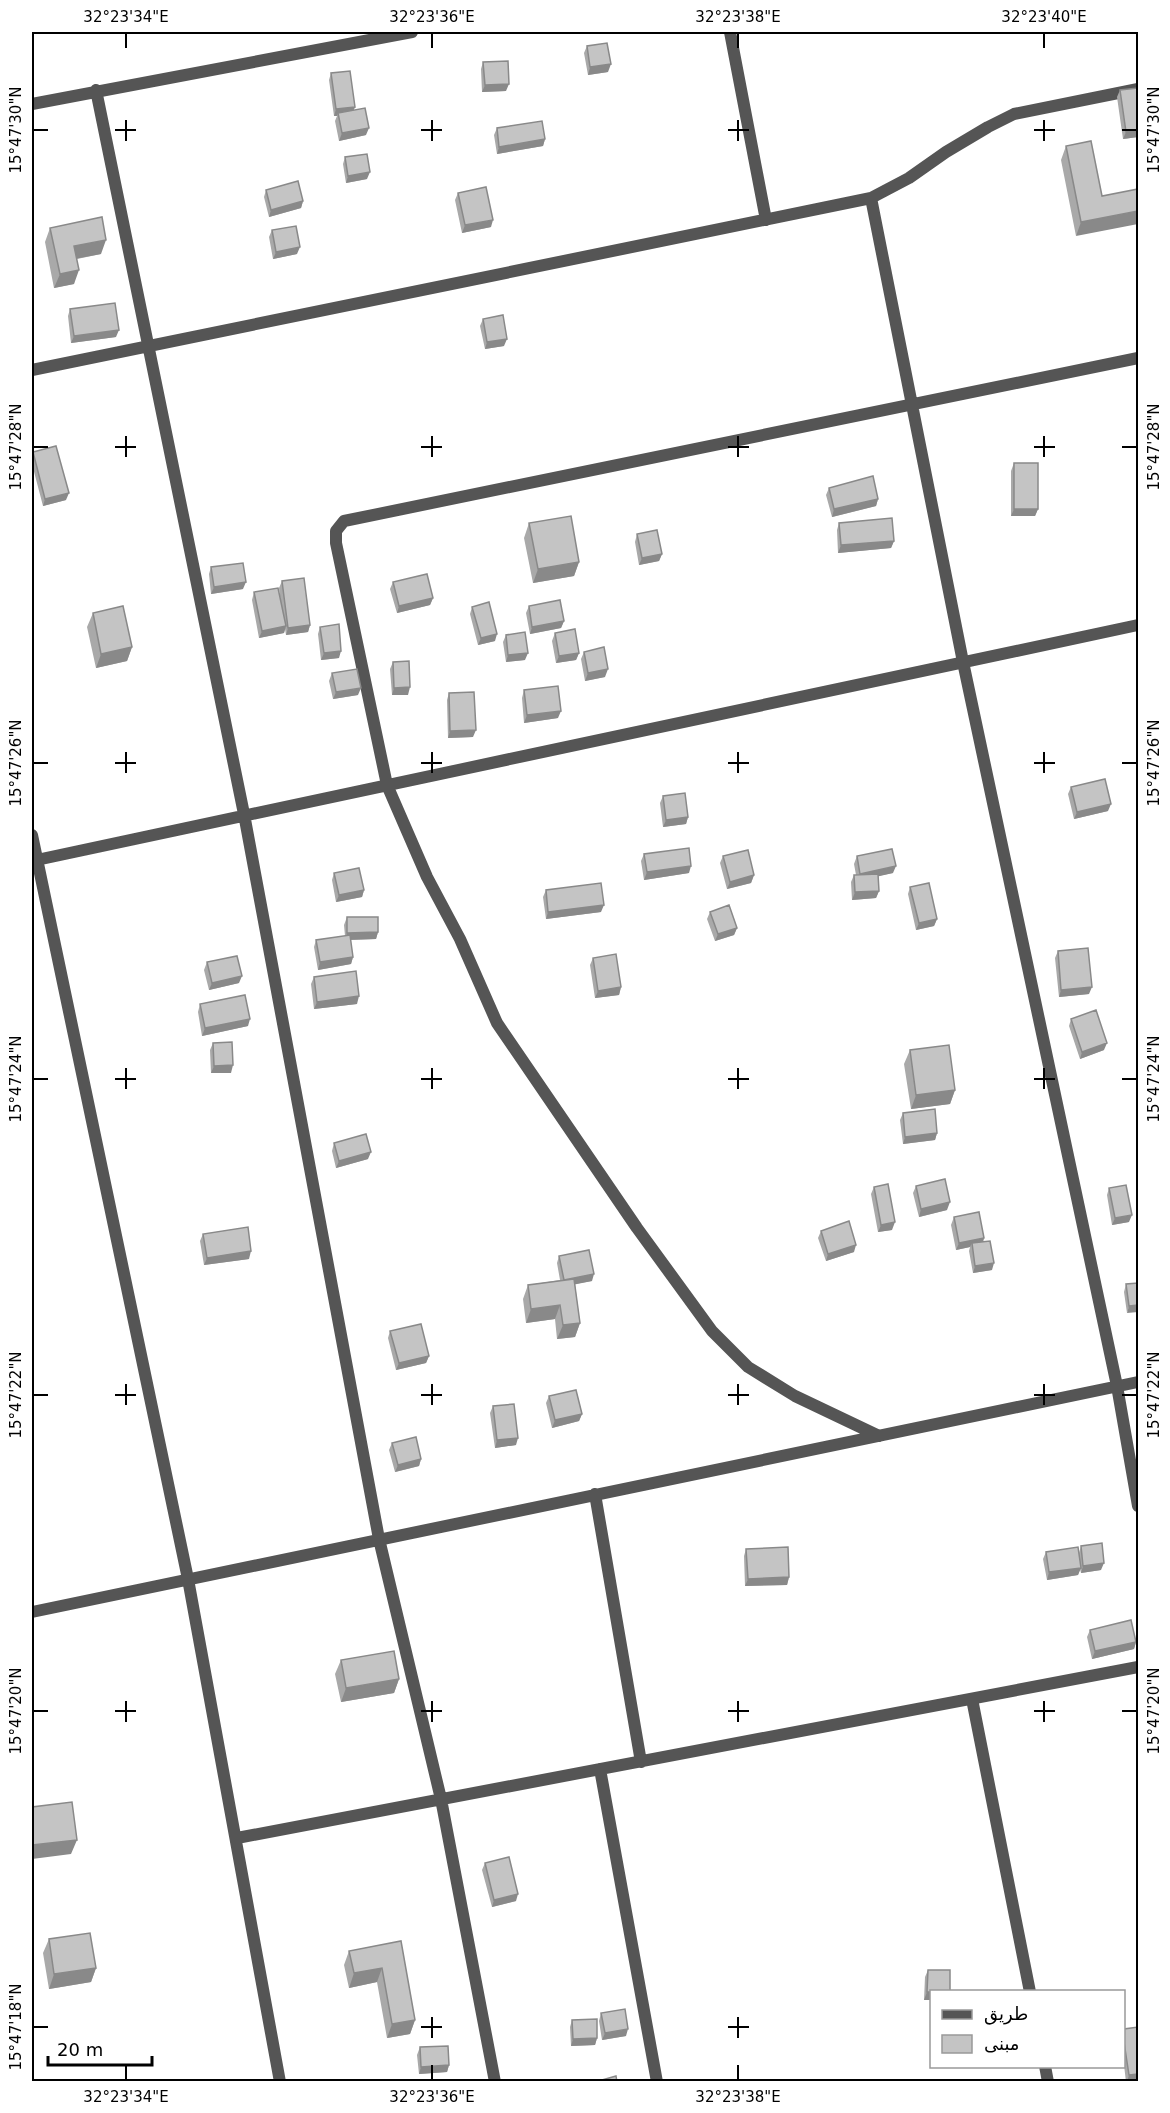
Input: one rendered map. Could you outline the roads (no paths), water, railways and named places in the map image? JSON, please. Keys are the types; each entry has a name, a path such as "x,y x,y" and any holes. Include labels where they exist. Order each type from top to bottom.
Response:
{"street":[{"path":"32,104 96,90 412,32"},
{"path":"730,32 766,220"},
{"path":"32,370 871,198 909,178 955,147 1014,114 1138,88"},
{"path":"96,90 244,814 380,1539 441,1799 495,2082"},
{"path":"871,198 963,662 1117,1386 1138,1506"},
{"path":"879,1436 795,1396 748,1367 712,1332 637,1228 497,1023 460,939 427,877 387,785 336,543 336,531 344,521 1138,358"},
{"path":"34,860 1138,625"},
{"path":"32,835 34,860 188,1579 280,2082"},
{"path":"32,1612 1138,1382"},
{"path":"595,1494 641,1762"},
{"path":"237,1838 1138,1667"},
{"path":"972,1699 1030,1990"},
{"path":"600,1769 657,2082"}]}
